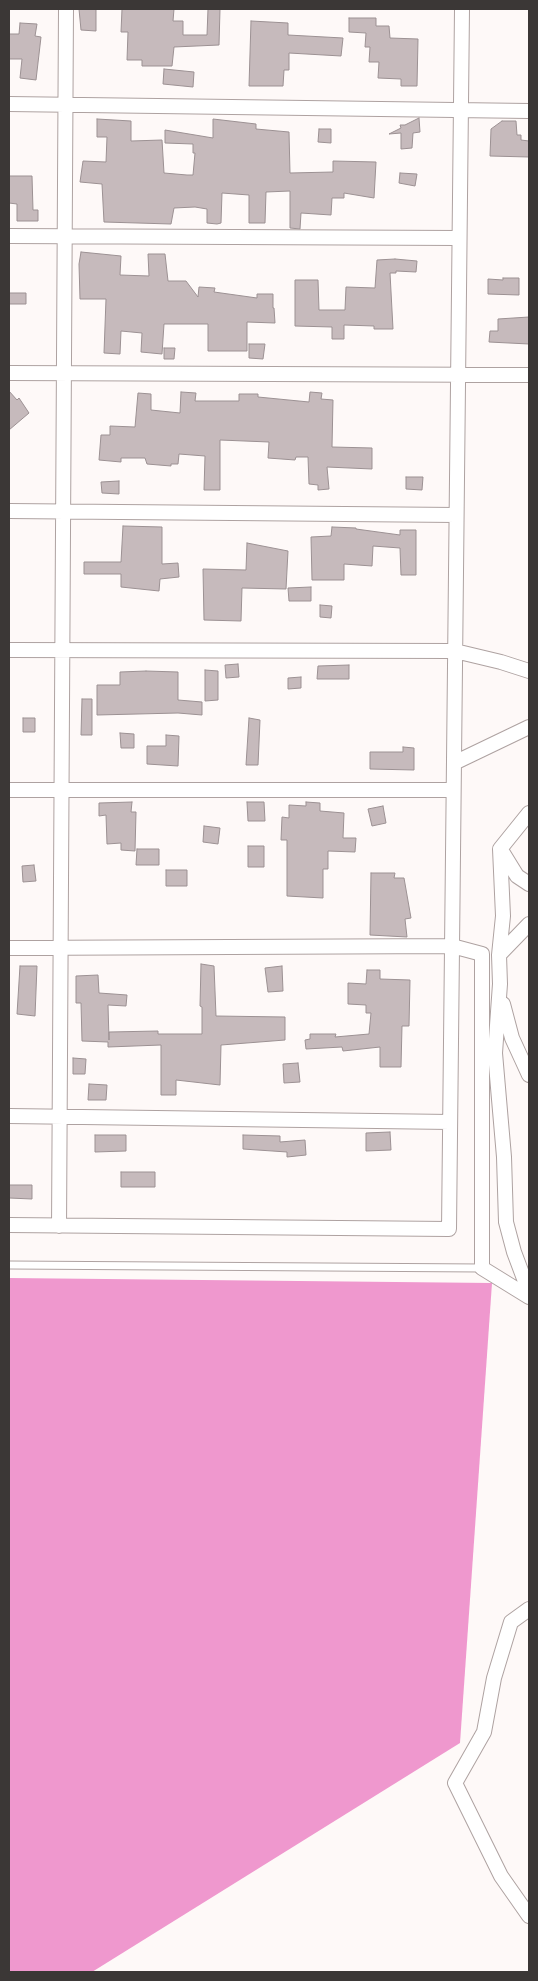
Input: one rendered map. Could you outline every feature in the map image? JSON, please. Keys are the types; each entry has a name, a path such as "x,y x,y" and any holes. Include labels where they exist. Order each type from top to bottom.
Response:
{"street":[{"path":"59,1226 66,9"},
{"path":"9,1226 449,1229 458,238 462,9"},
{"path":"9,104 529,110"},
{"path":"9,236 458,238"},
{"path":"9,373 529,375"},
{"path":"9,511 456,515"},
{"path":"9,650 455,652 501,662 529,671"},
{"path":"454,763 529,727"},
{"path":"9,790 453,790"},
{"path":"529,812 500,849 503,916 499,955 500,984 495,1053 504,1157 506,1222 514,1252 529,1292"},
{"path":"500,849 517,876 529,884"},
{"path":"499,955 529,924"},
{"path":"9,948 452,946 482,954 482,1268 529,1297"},
{"path":"500,984 512,1038 529,1075"},
{"path":"9,1116 450,1122"},
{"path":"529,1609 511,1622 494,1678 484,1732 455,1783 501,1876 529,1916"}],"lane":[{"path":"9,1265 482,1268"}],"shaded area":[{"path":"9,1278 492,1283 460,1743 92,1972 9,1972"}],"building":[{"path":"79,9 96,9 96,31 81,30"},
{"path":"122,9 174,9 173,21 183,21 183,35 207,35 208,9 220,9 219,45 174,47 172,66 142,66 142,60 127,60 128,32 121,32"},
{"path":"349,18 376,18 376,26 389,26 390,38 418,39 417,86 401,86 401,79 378,78 379,62 369,62 370,47 365,47 366,33 349,32"},
{"path":"251,21 288,23 288,35 343,38 341,56 289,53 289,70 284,70 283,86 249,86"},
{"path":"20,23 37,24 35,36 41,37 36,80 20,78 22,59 9,59 9,34 19,34"},
{"path":"164,69 194,72 193,87 163,84"},
{"path":"419,118 420,132 413,133 412,148 401,149 401,133 389,134 401,128 400,125 405,125"},
{"path":"97,119 131,121 131,141 162,140 164,173 187,175 193,175 195,153 193,153 193,144 165,143 165,130 213,138 213,119 256,124 256,129 289,132 290,173 333,172 333,161 376,162 374,198 344,193 344,198 332,198 331,215 301,213 300,229 290,228 290,191 266,192 265,223 249,223 249,195 222,193 221,223 217,224 207,223 207,209 195,207 174,208 171,224 104,222 102,184 80,182 83,161 106,162 107,137 97,137"},
{"path":"502,121 516,121 517,135 521,135 521,140 529,141 529,157 490,156 491,129"},
{"path":"319,129 331,129 331,143 318,142"},
{"path":"400,173 417,174 415,186 399,183"},
{"path":"9,176 32,176 33,210 38,210 38,221 17,221 17,204 9,203"},
{"path":"81,252 121,256 120,275 149,276 148,254 165,254 168,281 186,281 198,297 199,287 215,288 214,292 257,298 257,294 273,294 275,323 247,322 247,351 208,351 208,324 164,324 162,354 141,352 142,333 121,331 120,354 104,353 106,299 80,299 79,264"},
{"path":"377,260 417,261 416,272 396,271 396,273 390,273 393,329 374,329 374,326 344,325 344,339 332,339 332,327 295,326 295,280 318,280 319,310 345,310 346,287 375,288"},
{"path":"503,278 519,278 519,295 488,294 488,279 503,280"},
{"path":"9,293 26,293 26,304 9,304"},
{"path":"529,317 529,344 489,342 490,331 498,331 498,319"},
{"path":"249,344 265,344 263,359 249,358"},
{"path":"164,348 175,348 174,359 164,359"},
{"path":"9,391 17,400 19,398 29,413 9,430"},
{"path":"181,392 196,393 195,401 239,401 239,394 258,394 258,397 309,402 310,392 322,393 321,399 333,400 332,447 372,448 372,469 327,467 329,489 318,490 318,485 309,484 308,457 296,457 295,460 268,458 269,442 220,440 220,490 204,490 205,456 179,454 178,464 171,464 171,466 147,464 145,458 121,458 121,462 99,460 101,435 110,435 110,426 135,427 138,393 151,394 151,410 180,413"},
{"path":"406,477 423,477 422,490 406,489"},
{"path":"119,481 119,494 102,493 101,482"},
{"path":"123,526 162,527 162,564 178,563 179,577 160,579 159,591 121,587 121,574 84,574 84,562 121,562"},
{"path":"332,527 356,528 400,535 400,530 416,530 416,575 401,575 400,548 373,546 372,566 344,564 344,580 312,580 311,537 331,536"},
{"path":"247,543 288,551 286,589 242,588 241,621 204,620 203,569 246,570"},
{"path":"311,587 311,601 289,601 288,588"},
{"path":"320,605 332,606 331,618 320,617"},
{"path":"238,664 239,677 226,678 225,665"},
{"path":"349,665 349,679 317,679 318,666"},
{"path":"205,670 218,671 218,700 205,701"},
{"path":"120,672 178,672 178,700 202,702 202,715 178,713 97,715 97,685 120,685"},
{"path":"301,677 301,688 288,689 288,678"},
{"path":"82,699 92,699 92,735 81,735"},
{"path":"23,718 35,718 35,732 23,732"},
{"path":"249,718 260,720 258,765 246,765"},
{"path":"120,733 134,734 134,748 121,748"},
{"path":"166,735 179,736 178,766 147,764 147,746 166,746"},
{"path":"403,747 414,748 414,770 370,769 370,752 403,752"},
{"path":"132,802 131,812 136,812 135,851 121,850 121,843 107,844 106,815 99,816 99,803"},
{"path":"247,802 264,802 265,821 248,821"},
{"path":"306,802 320,803 320,811 344,813 343,838 356,838 355,852 328,851 328,869 323,869 323,898 287,896 287,840 281,840 282,817 289,818 289,805 306,806"},
{"path":"383,806 386,823 372,826 368,809"},
{"path":"204,826 220,828 218,844 203,842"},
{"path":"248,846 264,846 264,867 248,867"},
{"path":"137,849 159,849 159,865 136,865"},
{"path":"34,865 36,881 23,882 22,866"},
{"path":"166,870 187,870 187,886 166,886"},
{"path":"371,873 395,873 394,878 404,878 411,918 405,919 407,937 370,935"},
{"path":"201,964 214,966 216,1016 285,1017 285,1040 221,1045 220,1085 176,1080 176,1095 161,1095 161,1045 108,1047 108,1042 82,1041 81,1003 76,1003 76,976 98,975 99,993 127,995 126,1006 108,1005 109,1040 109,1032 158,1031 158,1034 202,1034 202,1007 200,1006"},
{"path":"20,966 37,966 35,1016 17,1014"},
{"path":"282,966 283,991 268,992 265,968"},
{"path":"367,970 380,970 380,979 410,980 409,1026 402,1026 401,1067 380,1067 380,1047 343,1051 342,1047 306,1049 305,1040 310,1039 310,1034 336,1034 335,1037 369,1034 371,1013 366,1013 366,1005 348,1004 348,983 366,984"},
{"path":"73,1058 86,1059 85,1074 73,1074"},
{"path":"298,1063 300,1082 284,1083 283,1064"},
{"path":"89,1084 107,1085 106,1100 88,1100"},
{"path":"390,1132 391,1150 366,1151 366,1133"},
{"path":"95,1135 126,1135 126,1151 95,1152"},
{"path":"243,1135 280,1136 280,1142 305,1140 306,1155 287,1157 287,1152 243,1149"},
{"path":"121,1172 155,1172 155,1187 121,1187"},
{"path":"9,1185 32,1185 32,1199 9,1198"}]}
